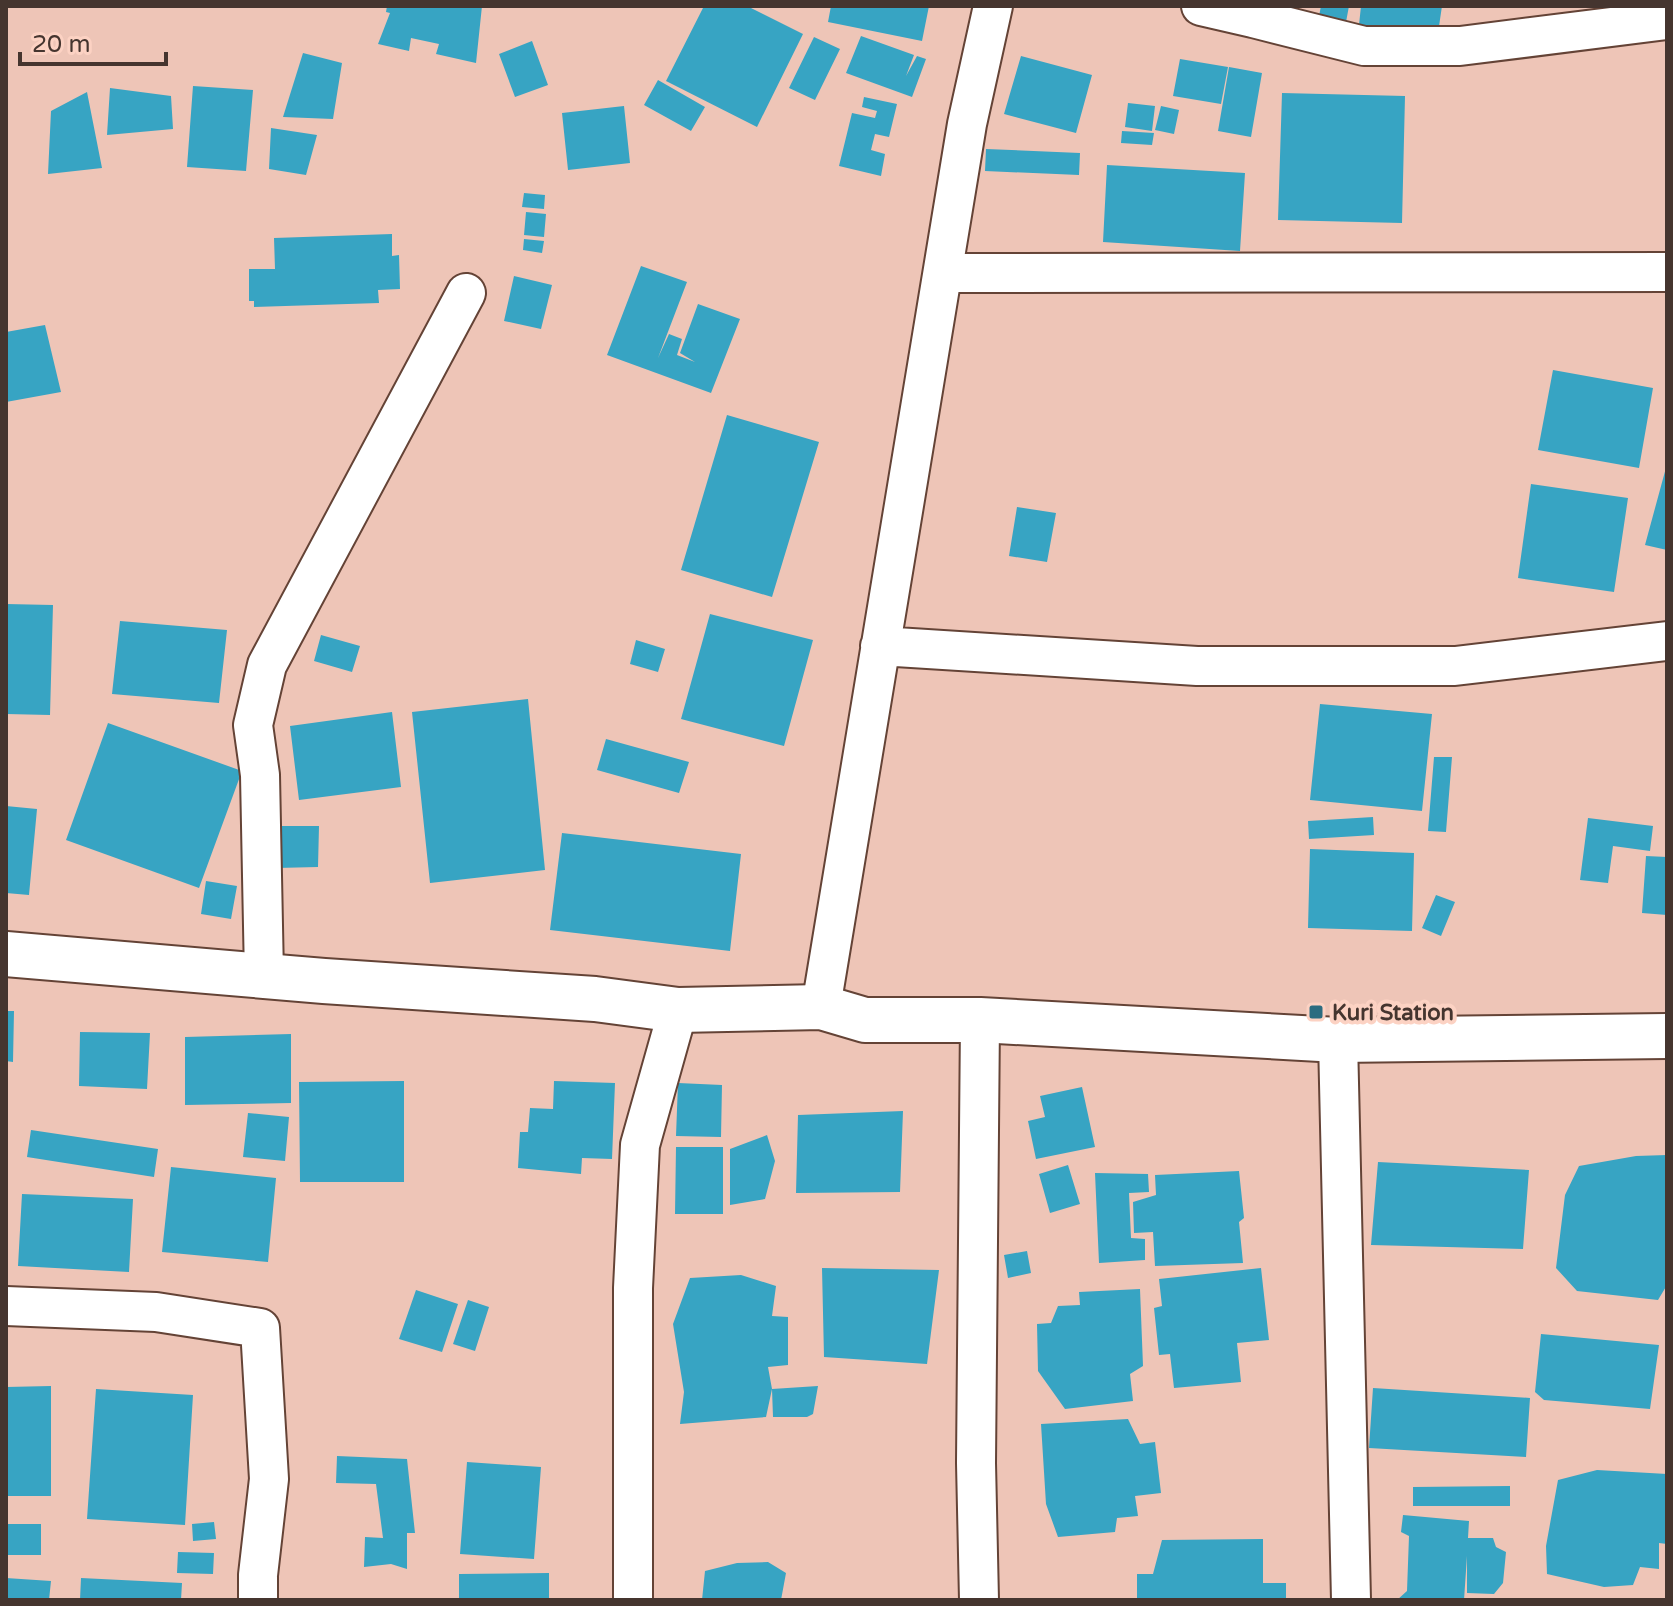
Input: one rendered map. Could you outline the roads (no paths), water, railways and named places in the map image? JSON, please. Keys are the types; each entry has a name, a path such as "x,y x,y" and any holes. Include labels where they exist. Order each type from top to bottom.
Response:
{"main road":[{"path":"6,954 595,999 678,1010 821,1007 865,1020 980,1020 1338,1040 1667,1036"}],"street":[{"path":"821,1007 967,124 993,6"},
{"path":"1201,6 1261,12 1364,46 1460,46 1667,20"},
{"path":"943,273 1667,272"},
{"path":"264,976 260,775 253,725 267,665 466,293"},
{"path":"880,646 1197,666 1455,666 1667,641"},
{"path":"633,1600 633,1288 640,1145 678,1010"},
{"path":"979,1600 976,1448 980,1020"},
{"path":"1338,1040 1351,1600"},
{"path":"6,1306 156,1312 260,1328 269,1479 258,1600"}],"place":[{"name":"Kuri Station","path":"1316,1012"}]}
